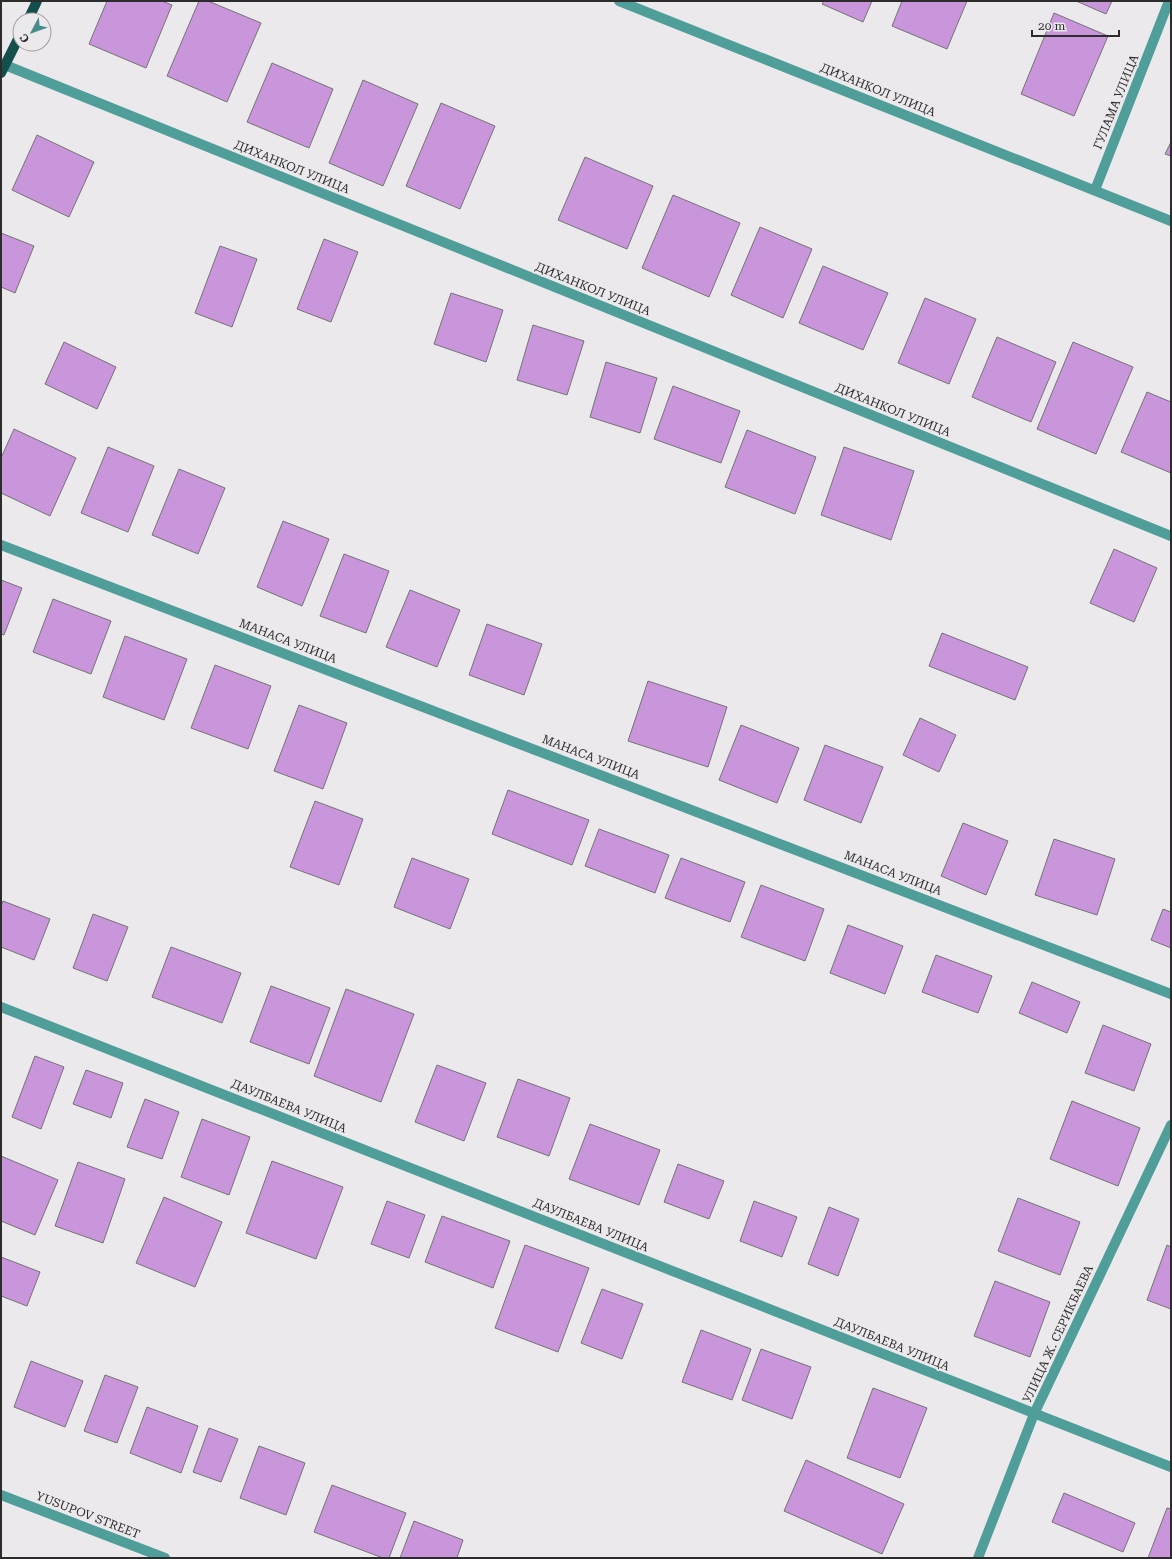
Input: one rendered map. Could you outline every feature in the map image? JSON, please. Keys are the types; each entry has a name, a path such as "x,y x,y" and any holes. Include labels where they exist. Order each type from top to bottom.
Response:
{"main road":[{"path":"32,12 37,1"},
{"path":"3,69 12,51"}],"street":[{"name":"ДИХАНКОЛ УЛИЦА","path":"619,1 1171,221"},
{"name":"ГУЛАМА УЛИЦА","path":"1095,190 1170,1"},
{"name":"ДИХАНКОЛ УЛИЦА","path":"3,69 1171,536"},
{"name":"МАНАСА УЛИЦА","path":"1,545 1171,994"},
{"name":"ДАУЛБАЕВА УЛИЦА","path":"1,1007 1171,1467"},
{"name":"УЛИЦА Ж. СЕРИКБАЕВА","path":"978,1558 1034,1414 1171,1125"},
{"name":"YUSUPOV STREET","path":"1,1495 165,1558"}],"building":[{"path":"107,1 162,1 172,5 146,68 89,44"},
{"path":"199,1 208,1 261,23 227,102 167,76"},
{"path":"824,1 872,1 863,22 822,4"},
{"path":"902,1 967,1 947,49 892,26"},
{"path":"1076,1 1112,1 1106,14"},
{"path":"1054,13 1108,36 1074,116 1021,94"},
{"path":"272,63 333,89 309,148 247,122"},
{"path":"363,80 418,104 383,186 329,163"},
{"path":"441,103 495,126 460,209 406,186"},
{"path":"37,135 94,162 69,217 12,190"},
{"path":"1171,142 1171,156 1165,154"},
{"path":"585,157 653,186 627,249 558,220"},
{"path":"673,195 740,223 709,297 642,268"},
{"path":"760,227 812,249 783,318 731,295"},
{"path":"1,233 34,246 15,293 1,287"},
{"path":"324,239 358,252 331,322 297,309"},
{"path":"220,246 257,259 232,327 195,313"},
{"path":"823,266 888,293 863,350 799,323"},
{"path":"451,293 503,310 486,362 434,344"},
{"path":"925,298 976,319 949,384 898,363"},
{"path":"533,325 584,341 567,395 517,380"},
{"path":"997,337 1056,362 1031,422 972,397"},
{"path":"64,342 116,367 97,409 45,384"},
{"path":"1073,342 1133,367 1096,454 1037,429"},
{"path":"606,362 657,378 640,433 590,417"},
{"path":"673,386 740,411 721,463 654,439"},
{"path":"1147,392 1171,402 1171,473 1121,452"},
{"path":"14,429 76,458 50,516 1,493 1,458"},
{"path":"747,430 816,457 795,514 725,487"},
{"path":"108,447 154,466 128,532 81,513"},
{"path":"844,447 914,471 891,540 821,515"},
{"path":"179,469 225,488 198,554 152,535"},
{"path":"283,521 329,539 302,606 257,587"},
{"path":"1114,549 1157,568 1134,622 1090,603"},
{"path":"344,554 389,571 366,633 320,616"},
{"path":"1,580 22,588 4,635 1,634"},
{"path":"410,590 460,610 437,667 386,647"},
{"path":"53,599 111,621 91,674 33,652"},
{"path":"487,624 542,644 524,695 469,675"},
{"path":"942,633 1028,667 1015,700 929,666"},
{"path":"125,636 187,659 164,720 103,697"},
{"path":"215,665 271,686 248,749 191,728"},
{"path":"648,681 727,707 708,767 628,741"},
{"path":"299,705 347,723 323,789 274,771"},
{"path":"920,718 956,735 939,772 903,755"},
{"path":"741,725 799,748 777,803 719,780"},
{"path":"825,745 883,767 861,823 804,800"},
{"path":"508,790 589,820 572,865 492,834"},
{"path":"315,801 363,819 339,885 290,867"},
{"path":"963,823 1008,841 986,895 941,876"},
{"path":"599,829 669,855 655,893 585,866"},
{"path":"1054,839 1115,859 1097,915 1035,895"},
{"path":"412,858 469,879 450,929 394,907"},
{"path":"681,858 745,882 730,922 665,898"},
{"path":"761,885 824,909 805,961 741,937"},
{"path":"3,901 50,919 34,960 1,947 1,906"},
{"path":"1163,909 1171,912 1171,948 1151,940"},
{"path":"93,914 128,927 107,981 73,968"},
{"path":"848,925 903,946 885,994 830,973"},
{"path":"171,947 241,973 222,1023 152,997"},
{"path":"936,955 992,976 978,1013 922,992"},
{"path":"1032,982 1080,1002 1067,1033 1019,1013"},
{"path":"271,986 330,1008 309,1064 250,1042"},
{"path":"346,989 414,1014 381,1102 314,1076"},
{"path":"1103,1025 1151,1044 1134,1091 1085,1073"},
{"path":"35,1056 64,1067 41,1129 12,1117"},
{"path":"437,1065 486,1083 464,1141 415,1122"},
{"path":"86,1070 123,1083 111,1118 73,1104"},
{"path":"518,1079 570,1098 549,1156 497,1137"},
{"path":"145,1099 179,1112 162,1159 127,1147"},
{"path":"1072,1101 1140,1128 1118,1186 1050,1159"},
{"path":"202,1119 250,1137 229,1195 181,1177"},
{"path":"590,1124 660,1150 639,1205 569,1179"},
{"path":"1,1156 58,1180 35,1235 1,1221"},
{"path":"272,1161 343,1187 316,1259 246,1233"},
{"path":"78,1162 125,1179 103,1243 55,1226"},
{"path":"678,1164 724,1181 709,1219 664,1202"},
{"path":"164,1197 222,1222 195,1287 136,1263"},
{"path":"1018,1198 1080,1222 1060,1275 998,1251"},
{"path":"387,1201 425,1215 409,1258 371,1244"},
{"path":"754,1201 797,1217 782,1257 740,1241"},
{"path":"829,1207 859,1219 838,1276 808,1264"},
{"path":"442,1216 510,1241 493,1288 425,1262"},
{"path":"525,1245 589,1268 558,1352 495,1328"},
{"path":"1167,1245 1171,1247 1171,1309 1147,1300"},
{"path":"1,1257 40,1272 27,1306 1,1296"},
{"path":"995,1281 1050,1302 1030,1357 974,1336"},
{"path":"602,1289 643,1304 622,1359 581,1343"},
{"path":"701,1330 751,1349 732,1400 682,1382"},
{"path":"761,1349 811,1367 792,1419 742,1400"},
{"path":"31,1361 83,1381 65,1427 14,1407"},
{"path":"105,1375 138,1387 117,1443 84,1431"},
{"path":"873,1388 927,1408 900,1478 847,1458"},
{"path":"147,1407 198,1426 181,1473 130,1453"},
{"path":"209,1428 238,1439 221,1482 193,1472"},
{"path":"259,1446 305,1463 286,1515 240,1498"},
{"path":"806,1460 904,1504 882,1554 784,1511"},
{"path":"332,1485 406,1513 389,1558 383,1558 314,1532"},
{"path":"1064,1493 1135,1523 1123,1552 1052,1522"},
{"path":"1167,1508 1171,1509 1171,1558 1148,1558"},
{"path":"414,1521 463,1540 457,1558 400,1558"}]}
